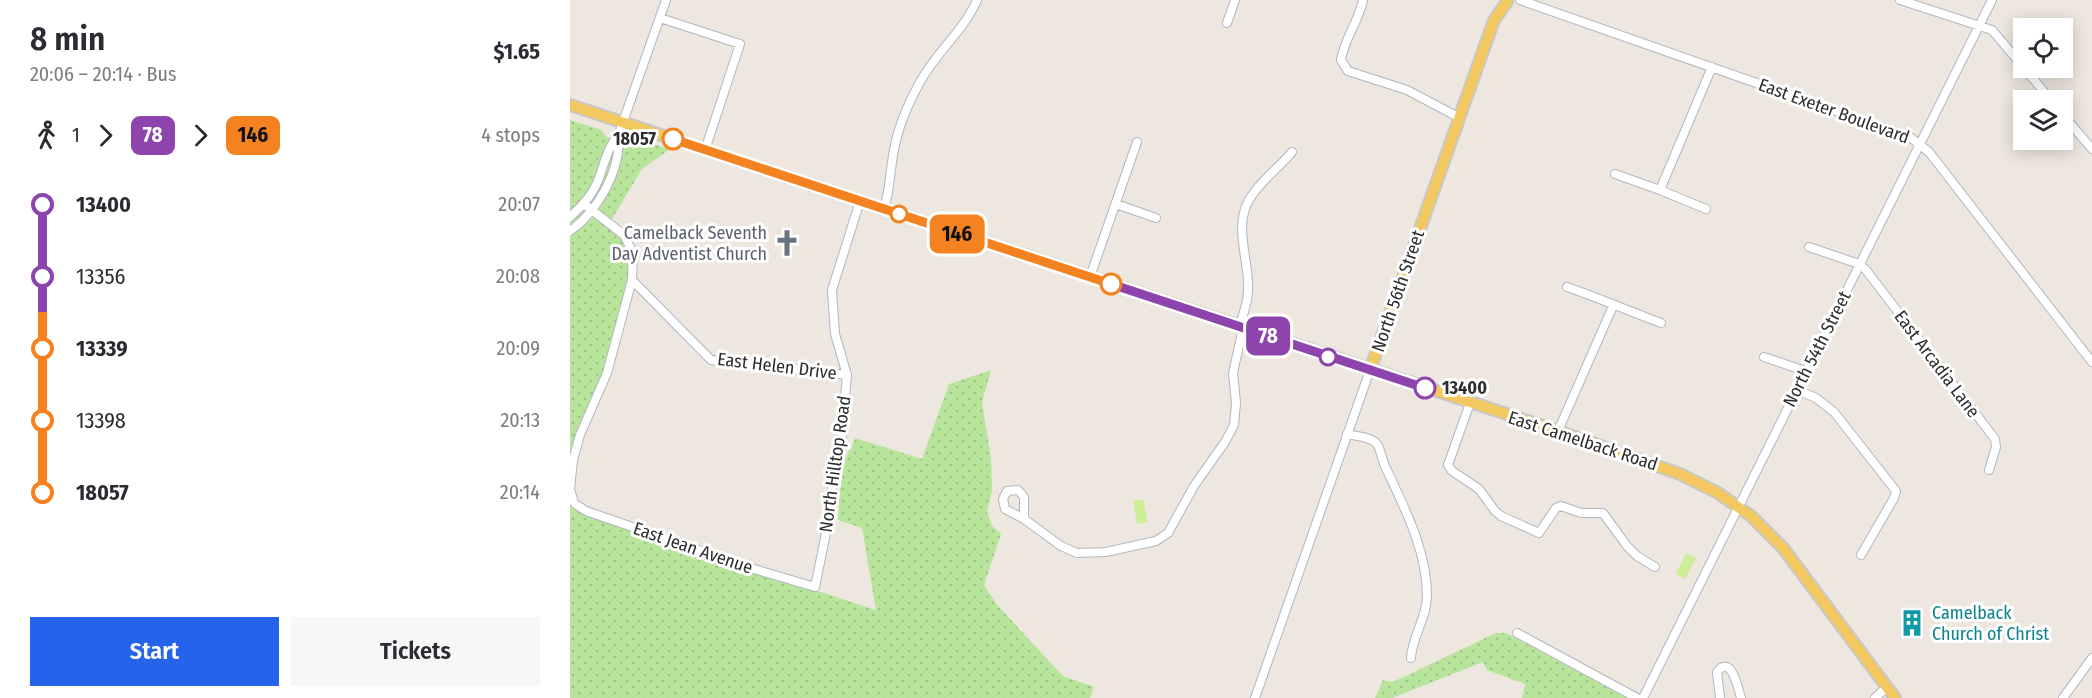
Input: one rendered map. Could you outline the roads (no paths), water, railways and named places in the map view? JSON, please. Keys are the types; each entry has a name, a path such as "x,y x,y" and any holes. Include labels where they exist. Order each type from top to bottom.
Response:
{"main road":[{"name":"North 56th Street","path":"1370,370 1494,20 1503,1"},
{"name":"East Camelback Road","path":"570,105 1673,471 1705,486 1738,506 1760,524 1783,548 1895,698"}],"street":[{"path":"570,231 592,210 602,196 619,148 618,136 622,123 666,0"},
{"path":"884,209 894,148 919,83 940,52 971,14 977,0"},
{"path":"1227,23 1234,0"},
{"path":"1363,0 1360,15 1343,48 1341,60 1348,71 1407,90 1460,118"},
{"name":"East Exeter Boulevard","path":"1520,0 1910,137 1920,143 2092,362"},
{"path":"1900,0 1992,30 2043,90"},
{"name":"North 54th Street","path":"1643,698 1992,0"},
{"path":"660,18 740,44 705,150"},
{"path":"1660,190 1712,67"},
{"path":"2073,127 2092,149"},
{"path":"570,217 584,204 596,184 610,145 618,136"},
{"path":"1090,278 1137,142"},
{"path":"1024,519 1061,546 1077,553 1106,552 1156,541 1168,533 1194,486 1234,425 1236,403 1233,373 1248,294 1247,264 1242,235 1244,211 1259,187 1292,152"},
{"path":"1615,174 1706,209"},
{"name":"North Hilltop Road","path":"815,587 831,508 833,470 842,437 847,375 835,334 832,290 860,201"},
{"path":"584,204 624,235 633,253 632,280"},
{"path":"1116,204 1156,218"},
{"path":"1809,247 1859,264"},
{"name":"East Arcadia Lane","path":"1859,264 1995,439 1996,447 1989,470"},
{"name":"East Helen Drive","path":"632,280 711,360 847,375"},
{"name":"East Jean Avenue","path":"632,280 607,373 580,435 573,460 570,489 574,502 586,512 754,569 815,587"},
{"path":"1566,287 1606,300 1613,306 1661,323"},
{"path":"1558,431 1613,306"},
{"path":"1764,357 1805,371"},
{"name":"North 56th Street","path":"1255,698 1370,370"},
{"path":"1797,390 1816,398 1834,412 1896,494 1861,555"},
{"path":"1470,404 1448,465 1452,471 1479,489 1495,511 1539,533 1556,508 1561,506 1581,513 1603,513 1632,551 1655,567"},
{"path":"1347,434 1372,440 1377,444 1421,553 1427,597 1425,612 1414,640 1411,658"},
{"path":"1517,633 1637,698"},
{"path":"2063,698 2092,657"},
{"path":"1720,698 1717,672 1725,666 1730,668 1741,698"},
{"path":"1875,698 1887,687"}],"place":[{"name":"18057","path":"673,139"},
{"name":"Camelback Seventh Day Adventist Church","path":"787,243"},
{"name":"13400","path":"1425,388"},
{"name":"Camelback Church of Christ","path":"1912,623"}]}
